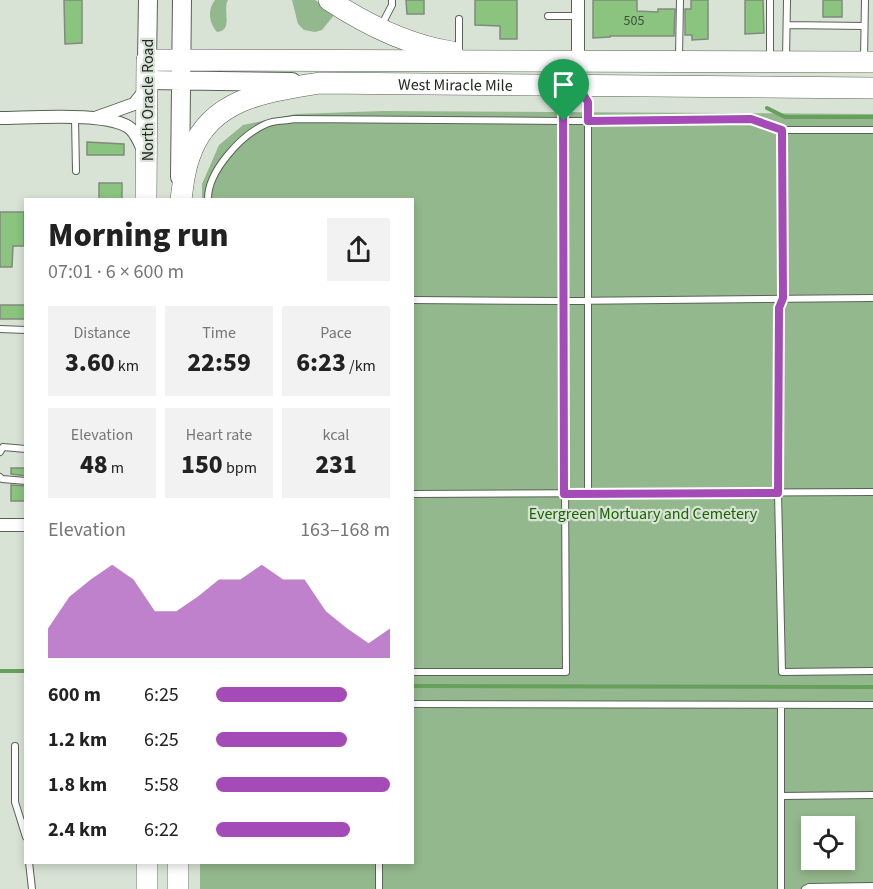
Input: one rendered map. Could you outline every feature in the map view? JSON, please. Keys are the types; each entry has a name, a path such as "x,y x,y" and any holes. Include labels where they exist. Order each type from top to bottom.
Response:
{"highway":[{"path":"330,0 380,30 419,45 503,61"},
{"name":"West Miracle Mile","path":"147,76 181,71 503,61 869,62"},
{"name":"North Oracle Road","path":"146,198 147,76"},
{"name":"West Miracle Mile","path":"319,82 873,88"},
{"path":"180,198 191,150 199,135 221,111 250,97 319,82"},
{"path":"147,864 147,889"},
{"path":"178,864 178,889"}],"main road":[{"name":"North Oracle Road","path":"147,76 148,0"},
{"name":"North Oracle Road","path":"180,198 182,0"},
{"name":"West Miracle Mile","path":"181,71 319,82"}],"street":[{"path":"578,0 578,86"},
{"path":"95,118 134,104 147,76"},
{"path":"0,118 95,118 129,128 136,136 147,159"},
{"path":"0,525 24,525"}],"lane":[{"path":"380,30 392,0"},
{"path":"678,62 680,0"},
{"path":"770,0 778,62"},
{"path":"778,62 787,25 787,0"},
{"path":"865,0 864,26 869,62"},
{"path":"548,16 578,16"},
{"path":"459,19 459,54"},
{"path":"787,25 864,26"},
{"path":"414,672 566,672 563,103 578,86 588,102 588,494"},
{"path":"75,118 76,171"},
{"path":"208,198 218,166 244,139 267,123 294,119 564,121 751,119 782,130 873,130"},
{"path":"782,130 783,298 779,308 778,493 782,672 873,671"},
{"path":"414,300 873,298"},
{"path":"0,329 24,330"},
{"path":"0,452 3,447 24,449"},
{"path":"0,477 11,482 24,481"},
{"path":"414,495 873,492"},
{"path":"414,704 873,705"},
{"path":"781,705 781,889"},
{"path":"15,746 15,802 24,831"},
{"path":"781,796 873,795"},
{"path":"29,864 32,889"},
{"path":"379,864 379,889"},
{"path":"806,889 809,887 873,886"}],"green space":[{"path":"215,0 228,0 225,28 217,32 210,16"},
{"path":"292,0 315,0 335,14 322,30 315,32 304,30 298,24"},
{"name":"Evergreen Mortuary and Cemetery","path":"383,111 873,114 873,889 200,889 200,864 414,864 414,198 202,198 202,184 219,145 243,125 296,114"}],"building":[{"path":"64,0 82,0 82,43 65,44"},
{"path":"406,0 424,0 424,14 407,14"},
{"path":"475,0 517,0 517,39 500,39 500,26 475,25"},
{"path":"593,0 637,0 637,11 658,12 658,9 675,9 674,36 593,38"},
{"path":"691,0 708,0 708,39 692,40 692,35 685,35 685,9 691,9"},
{"path":"745,0 763,0 764,33 745,34"},
{"path":"823,0 842,0 842,17 823,17"},
{"path":"87,142 124,144 124,155 87,155"},
{"path":"99,183 122,183 122,198 99,198"},
{"path":"0,212 24,212 24,246 13,246 12,267 0,267"},
{"path":"0,305 24,305 24,319 0,319"},
{"path":"11,468 24,468 24,476 11,474"},
{"path":"11,485 24,486 24,501 11,501"}],"waterway":[{"path":"767,108 785,117 873,117"},
{"path":"0,671 24,671"},
{"path":"414,686 873,687"}],"route":[{"path":"578,86 588,102 588,121 751,119 782,130 783,298 779,308 778,493 564,494 564,121 563,103 578,86"}]}
